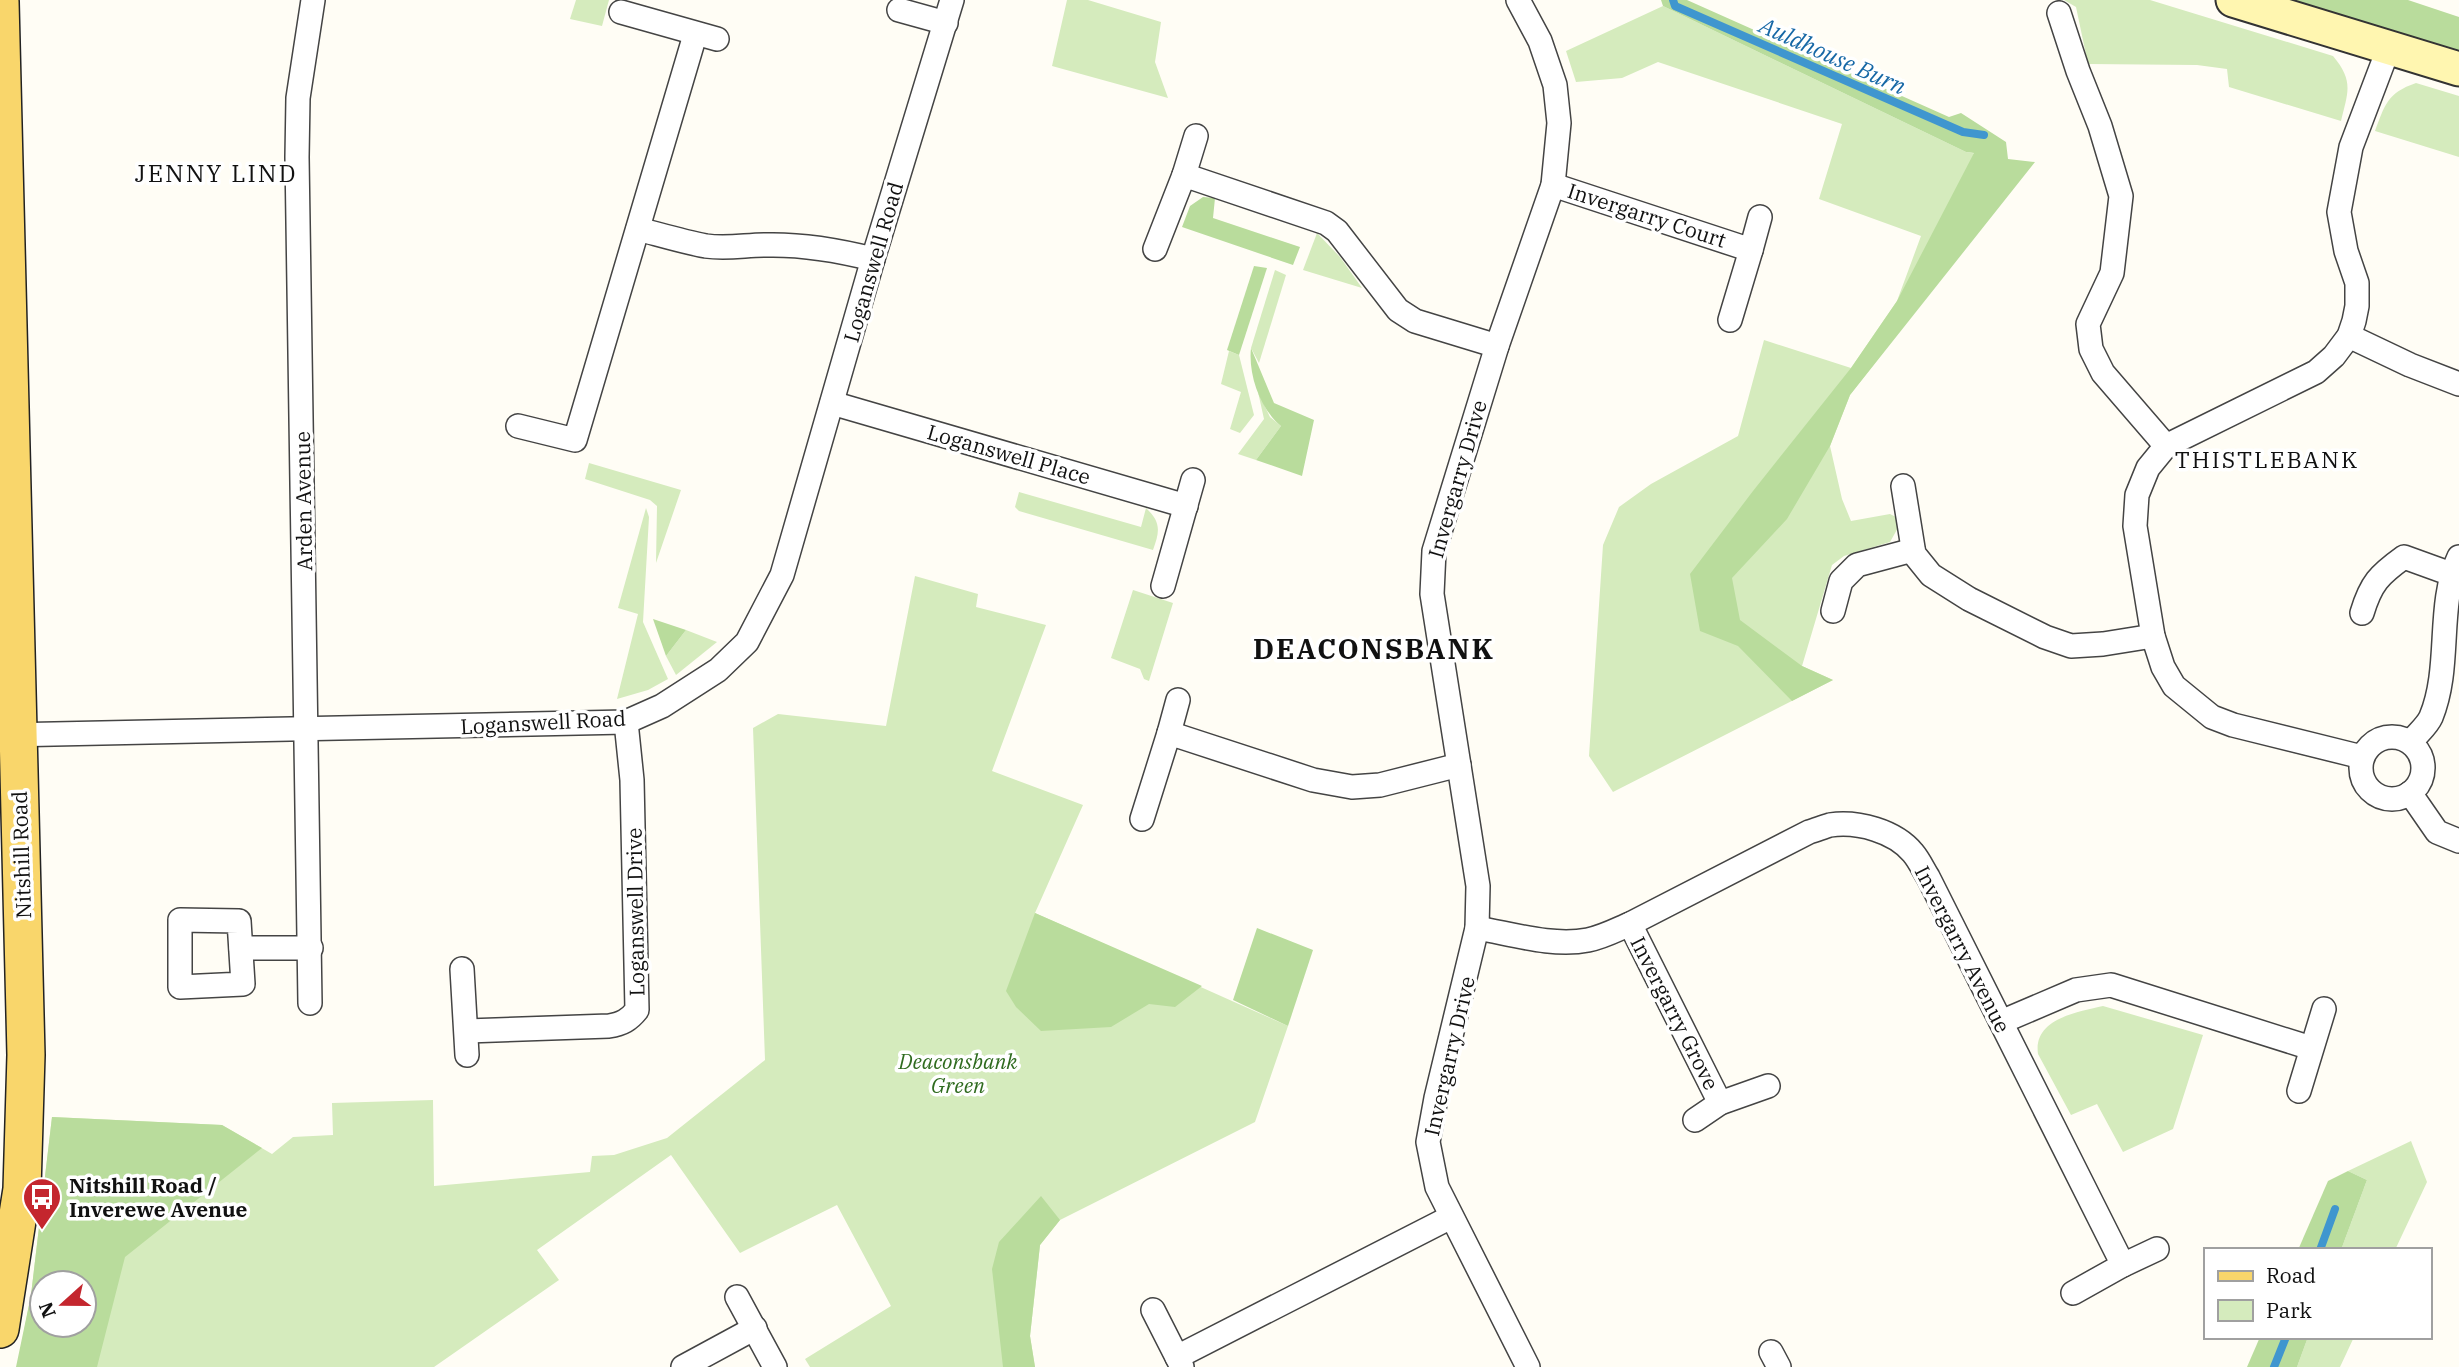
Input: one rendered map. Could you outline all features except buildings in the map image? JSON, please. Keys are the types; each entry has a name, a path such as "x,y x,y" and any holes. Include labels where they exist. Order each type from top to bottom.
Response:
{"main road":[{"path":"2233,0 2459,69"},
{"name":"Nitshill Road","path":"0,2 8,735 26,1055 26,1130 21,1200 0,1329"}],"street":[{"name":"Arden Avenue","path":"310,1003 297,145 298,98 313,0"},
{"name":"Loganswell Road","path":"8,735 626,722 689,691 718,670 747,642 782,575 873,259 952,0"},
{"name":"Invergarry Drive","path":"1518,0 1540,41 1555,85 1559,124 1553,185 1497,346 1438,537 1432,566 1432,594 1478,886 1478,928 1436,1098 1429,1142 1437,1187 1528,1367"},
{"path":"899,10 946,23"},
{"path":"518,426 575,440 638,229 706,37 621,12"},
{"path":"2059,13 2100,126 2121,196 2112,273 2088,324 2091,349 2104,373 2166,446"},
{"path":"2362,757 2233,725 2212,717 2174,686 2153,636 2134,526 2137,495 2148,468 2166,446 2316,372 2334,356 2349,336 2357,306 2357,283 2346,251 2339,212 2351,147 2389,47"},
{"path":"1155,249 1196,136"},
{"path":"1184,175 1326,223 1337,231 1398,310 1415,321 1497,346"},
{"name":"Invergarry Court","path":"1553,185 1751,250 1730,320"},
{"path":"1751,250 1760,217"},
{"path":"638,229 707,246 823,247 873,259"},
{"path":"2349,336 2410,365 2459,384"},
{"name":"Loganswell Place","path":"832,403 1186,506"},
{"path":"1163,586 1194,480"},
{"path":"1903,486 1913,550 1931,575 1969,599 2045,637 2071,646 2153,636"},
{"path":"1833,611 1841,582 1857,565 1913,550"},
{"path":"2362,613 2369,590 2380,575 2404,558 2455,566 2441,680 2430,718 2411,742"},
{"path":"1142,819 1178,700"},
{"name":"Loganswell Drive","path":"467,1031 609,1026 621,1024 637,1010 632,780 626,722"},
{"path":"1169,733 1313,780 1352,787 1380,785 1459,765"},
{"path":"2383,737 2402,738 2411,742 2422,758 2422,779 2410,793 2398,799 2376,795 2363,779 2362,757 2374,742 2383,737"},
{"path":"2410,793 2437,832 2459,841"},
{"name":"Invergarry Avenue","path":"1478,928 1563,942 1587,940 1630,924 1809,832 1832,825 1878,829 1912,851 1928,877 2123,1265"},
{"name":"Invergarry Grove","path":"1630,924 1720,1103"},
{"path":"242,948 311,948"},
{"path":"462,969 467,1055"},
{"path":"2001,1022 2076,990 2111,985 2311,1048"},
{"path":"2299,1091 2325,1009"},
{"path":"1695,1121 1720,1103 1768,1086"},
{"path":"1153,1310 1179,1362 1451,1217"},
{"path":"2073,1293 2157,1249"},
{"path":"737,1297 775,1367"},
{"path":"683,1367 755,1328"}],"green space":[{"path":"576,0 609,0 602,26 570,19"},
{"path":"1067,0 1088,0 1161,22 1155,62 1168,98 1052,66"},
{"path":"1661,0 1687,0 1949,117 1961,113 2006,142 2008,159 2035,162 1850,395 1830,446 1787,519 1732,578 1740,620 1802,666 1833,680 1792,701 1738,646 1700,631 1690,574 1851,368 1897,301 1974,153 1966,152 1663,6"},
{"path":"2064,0 2150,0 2333,56 2344,73 2348,87 2341,121 2229,87 2227,69 2197,65 2088,64 2076,7"},
{"path":"2284,0 2408,0 2459,17 2459,55"},
{"path":"1663,6 1966,152 2008,159 1983,224 1850,395 1830,446 1842,499 1851,521 1890,514 1896,517 1899,526 1890,542 1844,556 1832,565 1802,666 1833,680 1613,792 1589,756 1603,545 1619,507 1651,484 1738,436 1764,340 1851,368 1897,301 1921,236 1819,199 1842,124 1658,62 1622,78 1576,82 1566,51"},
{"path":"2416,83 2459,96 2459,157 2375,131 2388,101 2399,91"},
{"path":"1203,197 1215,198 1213,218 1300,247 1293,265 1182,227 1190,206"},
{"path":"1317,233 1340,257 1362,288 1303,270"},
{"path":"1254,266 1267,268 1239,355 1227,350"},
{"path":"1275,270 1286,275 1259,363 1251,348"},
{"path":"1251,348 1274,403 1314,420 1302,476 1256,460 1281,426 1261,401 1251,369"},
{"path":"1229,351 1239,355 1254,415 1240,433 1230,429 1241,392 1221,384"},
{"path":"1258,392 1270,417 1281,426 1256,460 1238,454 1264,419"},
{"path":"589,463 681,490 656,563 657,506 650,500 585,479"},
{"path":"1019,492 1141,527 1146,508 1158,527 1153,550 1019,511 1015,507"},
{"path":"646,508 649,517 643,622 668,679 648,690 617,699 638,614 618,608"},
{"name":"Deaconsbank Green","path":"915,576 978,594 976,607 1046,625 992,771 1083,805 1035,913 1288,1026 1255,1122 1060,1220 1040,1245 1030,1336 1035,1367 810,1367 805,1359 891,1306 837,1205 740,1253 671,1155 537,1250 559,1280 434,1367 17,1367 28,1310 28,1339 98,1339 98,1269 34,1269 52,1117 222,1125 272,1154 293,1137 333,1135 332,1103 433,1100 434,1186 590,1172 592,1156 614,1155 667,1138 765,1060 753,728 778,714 886,726"},
{"path":"1133,590 1173,603 1149,681 1144,679 1140,669 1111,658"},
{"path":"653,619 686,630 666,656"},
{"path":"686,630 717,642 676,675 666,656"},
{"path":"1035,913 1202,986 1175,1007 1149,1004 1111,1027 1041,1031 1016,1007 1006,991"},
{"path":"1257,928 1313,950 1288,1026 1233,1000"},
{"path":"2103,1006 2203,1035 2173,1129 2123,1152 2097,1104 2071,1115 2038,1054 2038,1042 2050,1025 2070,1015"},
{"path":"52,1117 222,1125 262,1148 125,1257 97,1367 16,1367 28,1309 28,1339 98,1339 98,1269 34,1269"},
{"path":"2411,1141 2427,1182 2396,1248 2342,1248 2367,1180 2348,1171"},
{"path":"2348,1171 2367,1180 2342,1248 2299,1248 2328,1181"},
{"path":"1041,1196 1060,1220 1040,1245 1030,1336 1035,1367 1003,1367 992,1269 999,1242"},
{"path":"2259,1339 2307,1339 2297,1367 2247,1367"},
{"path":"2307,1339 2353,1339 2340,1367 2297,1367"}],"waterway":[{"name":"Auldhouse Burn","path":"1673,0 1675,6 1963,132 1984,135"},
{"path":"2321,1248 2335,1209"},
{"path":"2274,1367 2285,1339"}],"place":[{"name":"Nitshill Road / Inverewe Avenue","path":"42,1231"}],"district":[{"name":"JENNY LIND","path":"216,173"},
{"name":"THISTLEBANK","path":"2267,459"},
{"name":"DEACONSBANK","path":"1374,648"}]}
